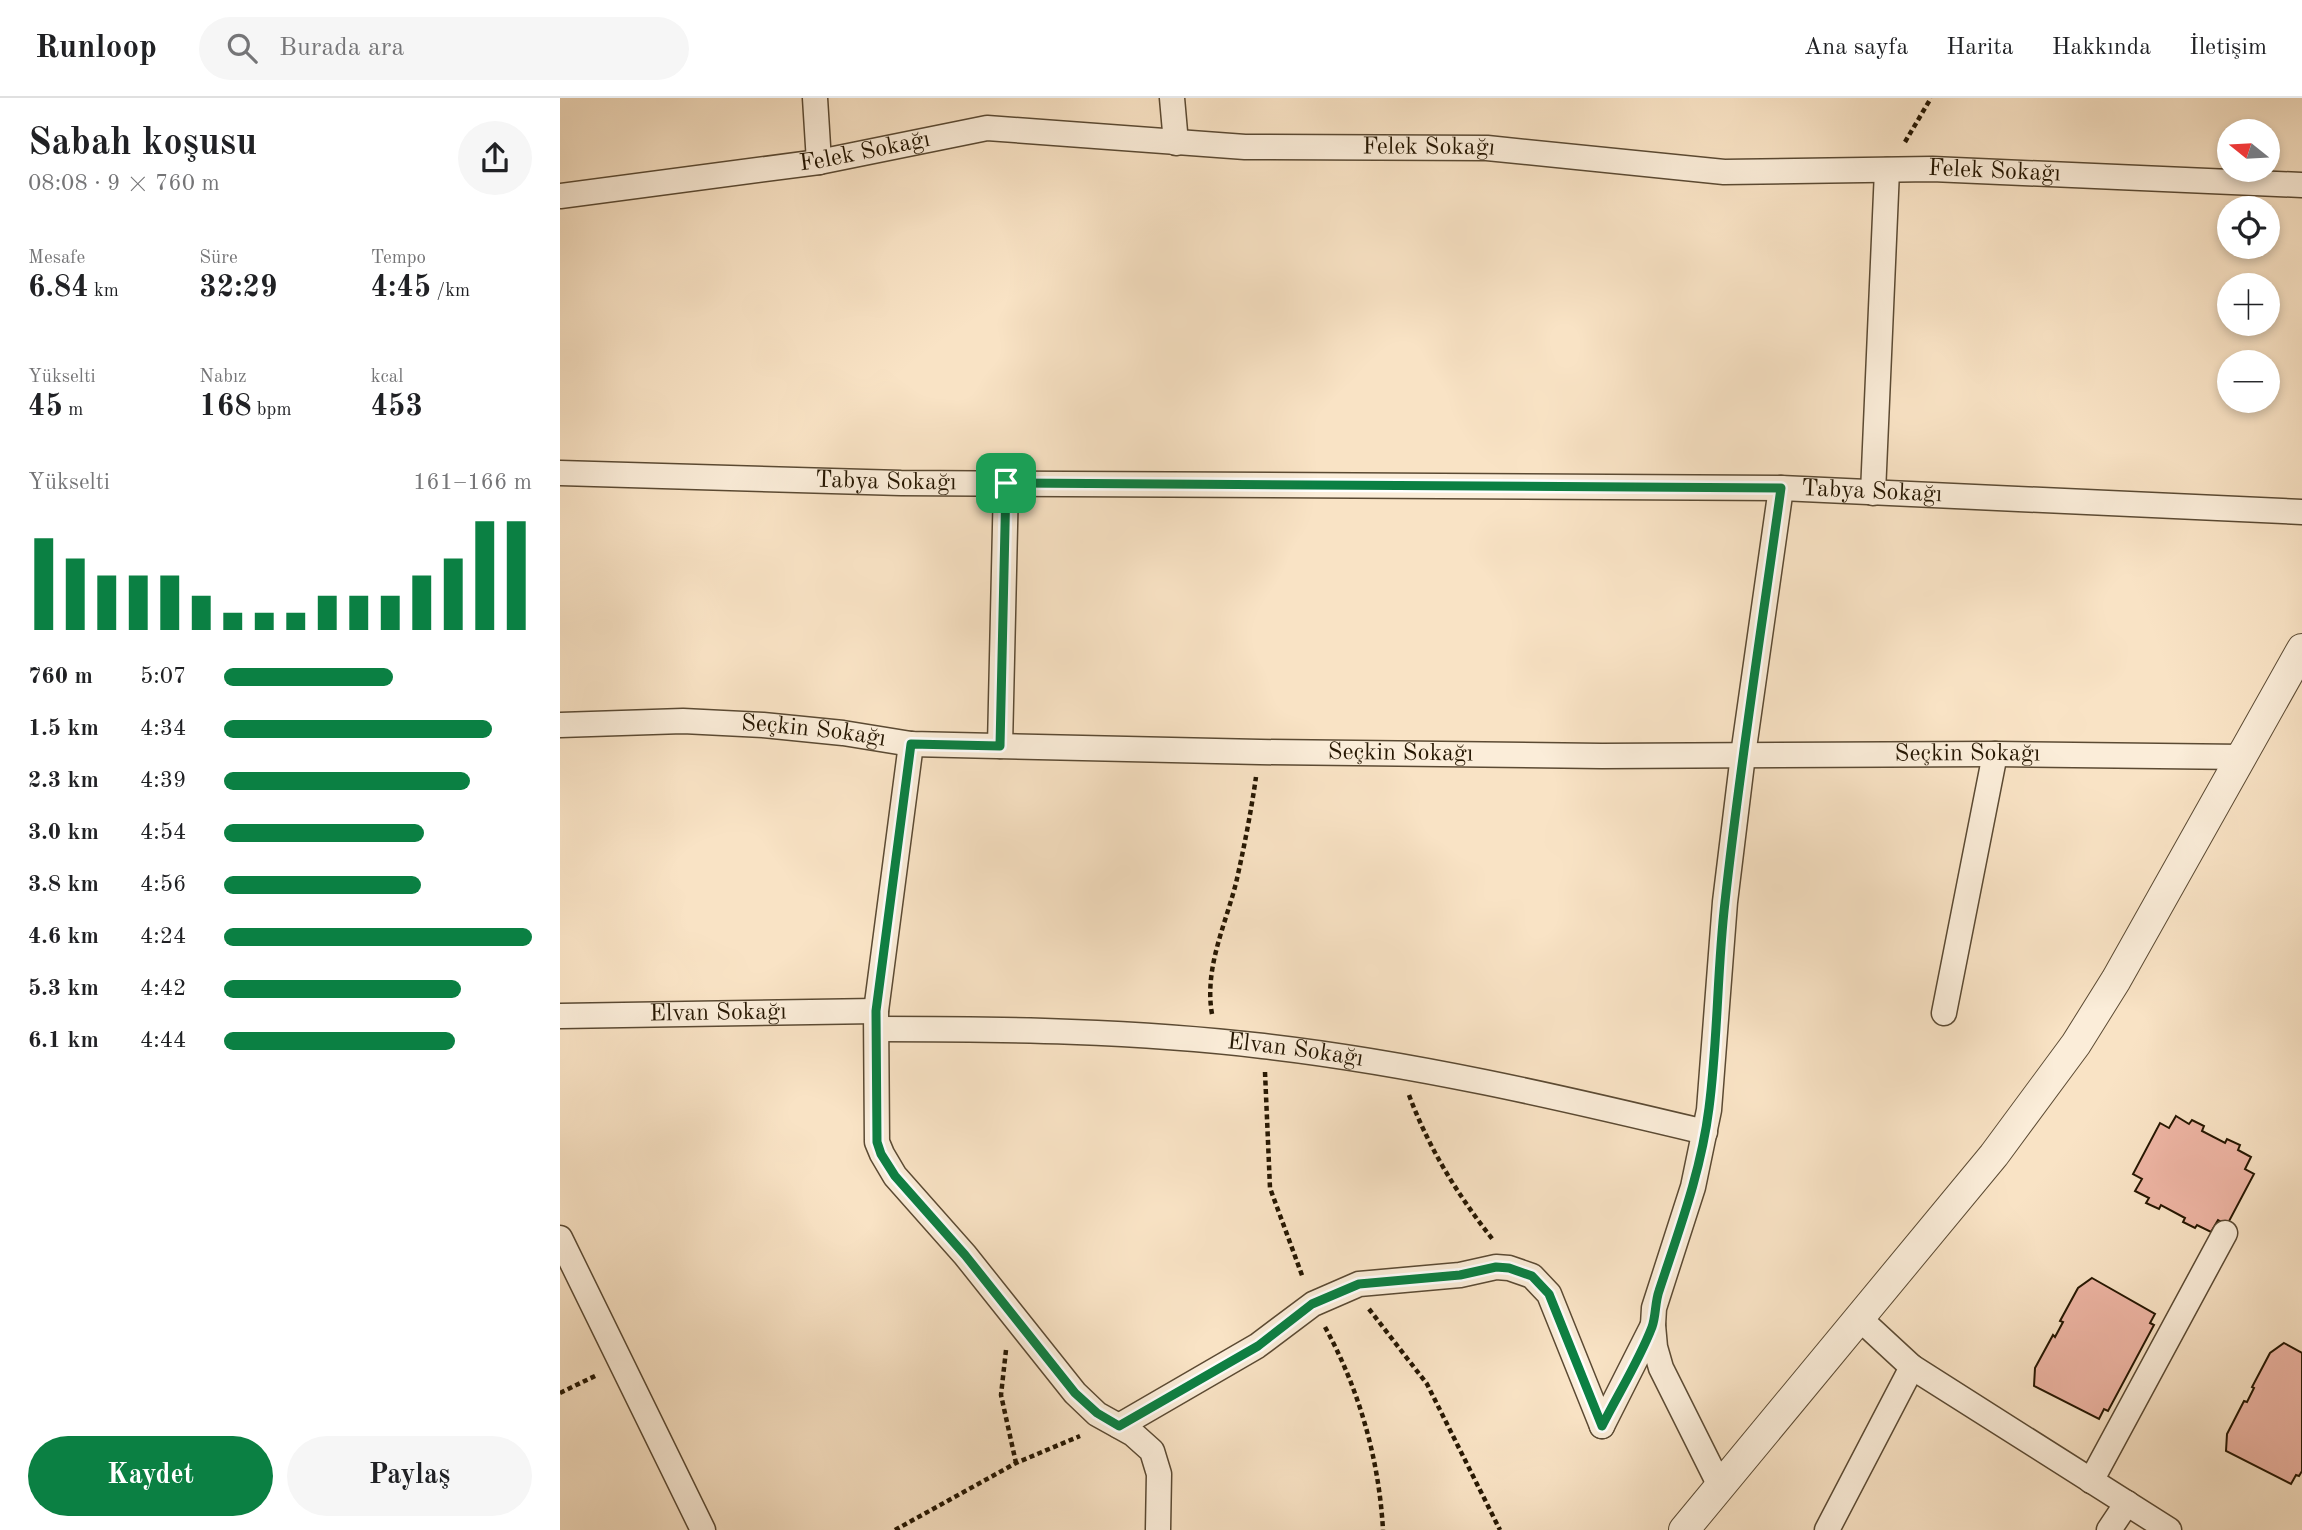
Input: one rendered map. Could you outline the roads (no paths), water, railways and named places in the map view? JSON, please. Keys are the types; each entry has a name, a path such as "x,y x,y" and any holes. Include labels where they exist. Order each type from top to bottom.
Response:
{"street":[{"path":"815,98 820,162"},
{"path":"1172,98 1176,143"},
{"name":"Felek Sokağı","path":"560,196 820,162 987,128 1245,148 1488,148 1724,172 1932,169 2302,185"},
{"path":"1873,493 1888,170"},
{"name":"Tabya Sokağı","path":"560,473 736,480 1781,488 2302,512"},
{"path":"1000,746 1006,483"},
{"path":"1720,1486 1661,1368 1653,1325 1658,1292 1685,1217 1705,1132 1714,1062 1718,969 1725,902 1781,488"},
{"path":"1684,1530 1994,1155 2076,1044 2116,980 2302,649"},
{"name":"Seçkin Sokağı","path":"560,725 683,721 843,733 911,744 1260,752 1588,756 1995,754 2243,757"},
{"path":"911,744 877,1020 877,1142 895,1176 965,1255 1075,1393 1097,1413 1145,1442 1157,1462 1158,1530"},
{"path":"1944,1013 1995,754"},
{"name":"Elvan Sokağı","path":"560,1016 877,1020 1092,1031 1220,1042 1333,1055 1398,1066 1513,1088 1705,1132"},
{"path":"2091,1481 2225,1233"},
{"path":"560,1238 703,1530"},
{"path":"1116,1424 1258,1346 1312,1304 1359,1284 1460,1275 1496,1267 1521,1271 1541,1284 1549,1294 1602,1426 1653,1325"},
{"path":"1859,1318 1912,1367 2169,1530"},
{"path":"1827,1530 1912,1367"},
{"path":"2109,1530 2127,1503"}]}
